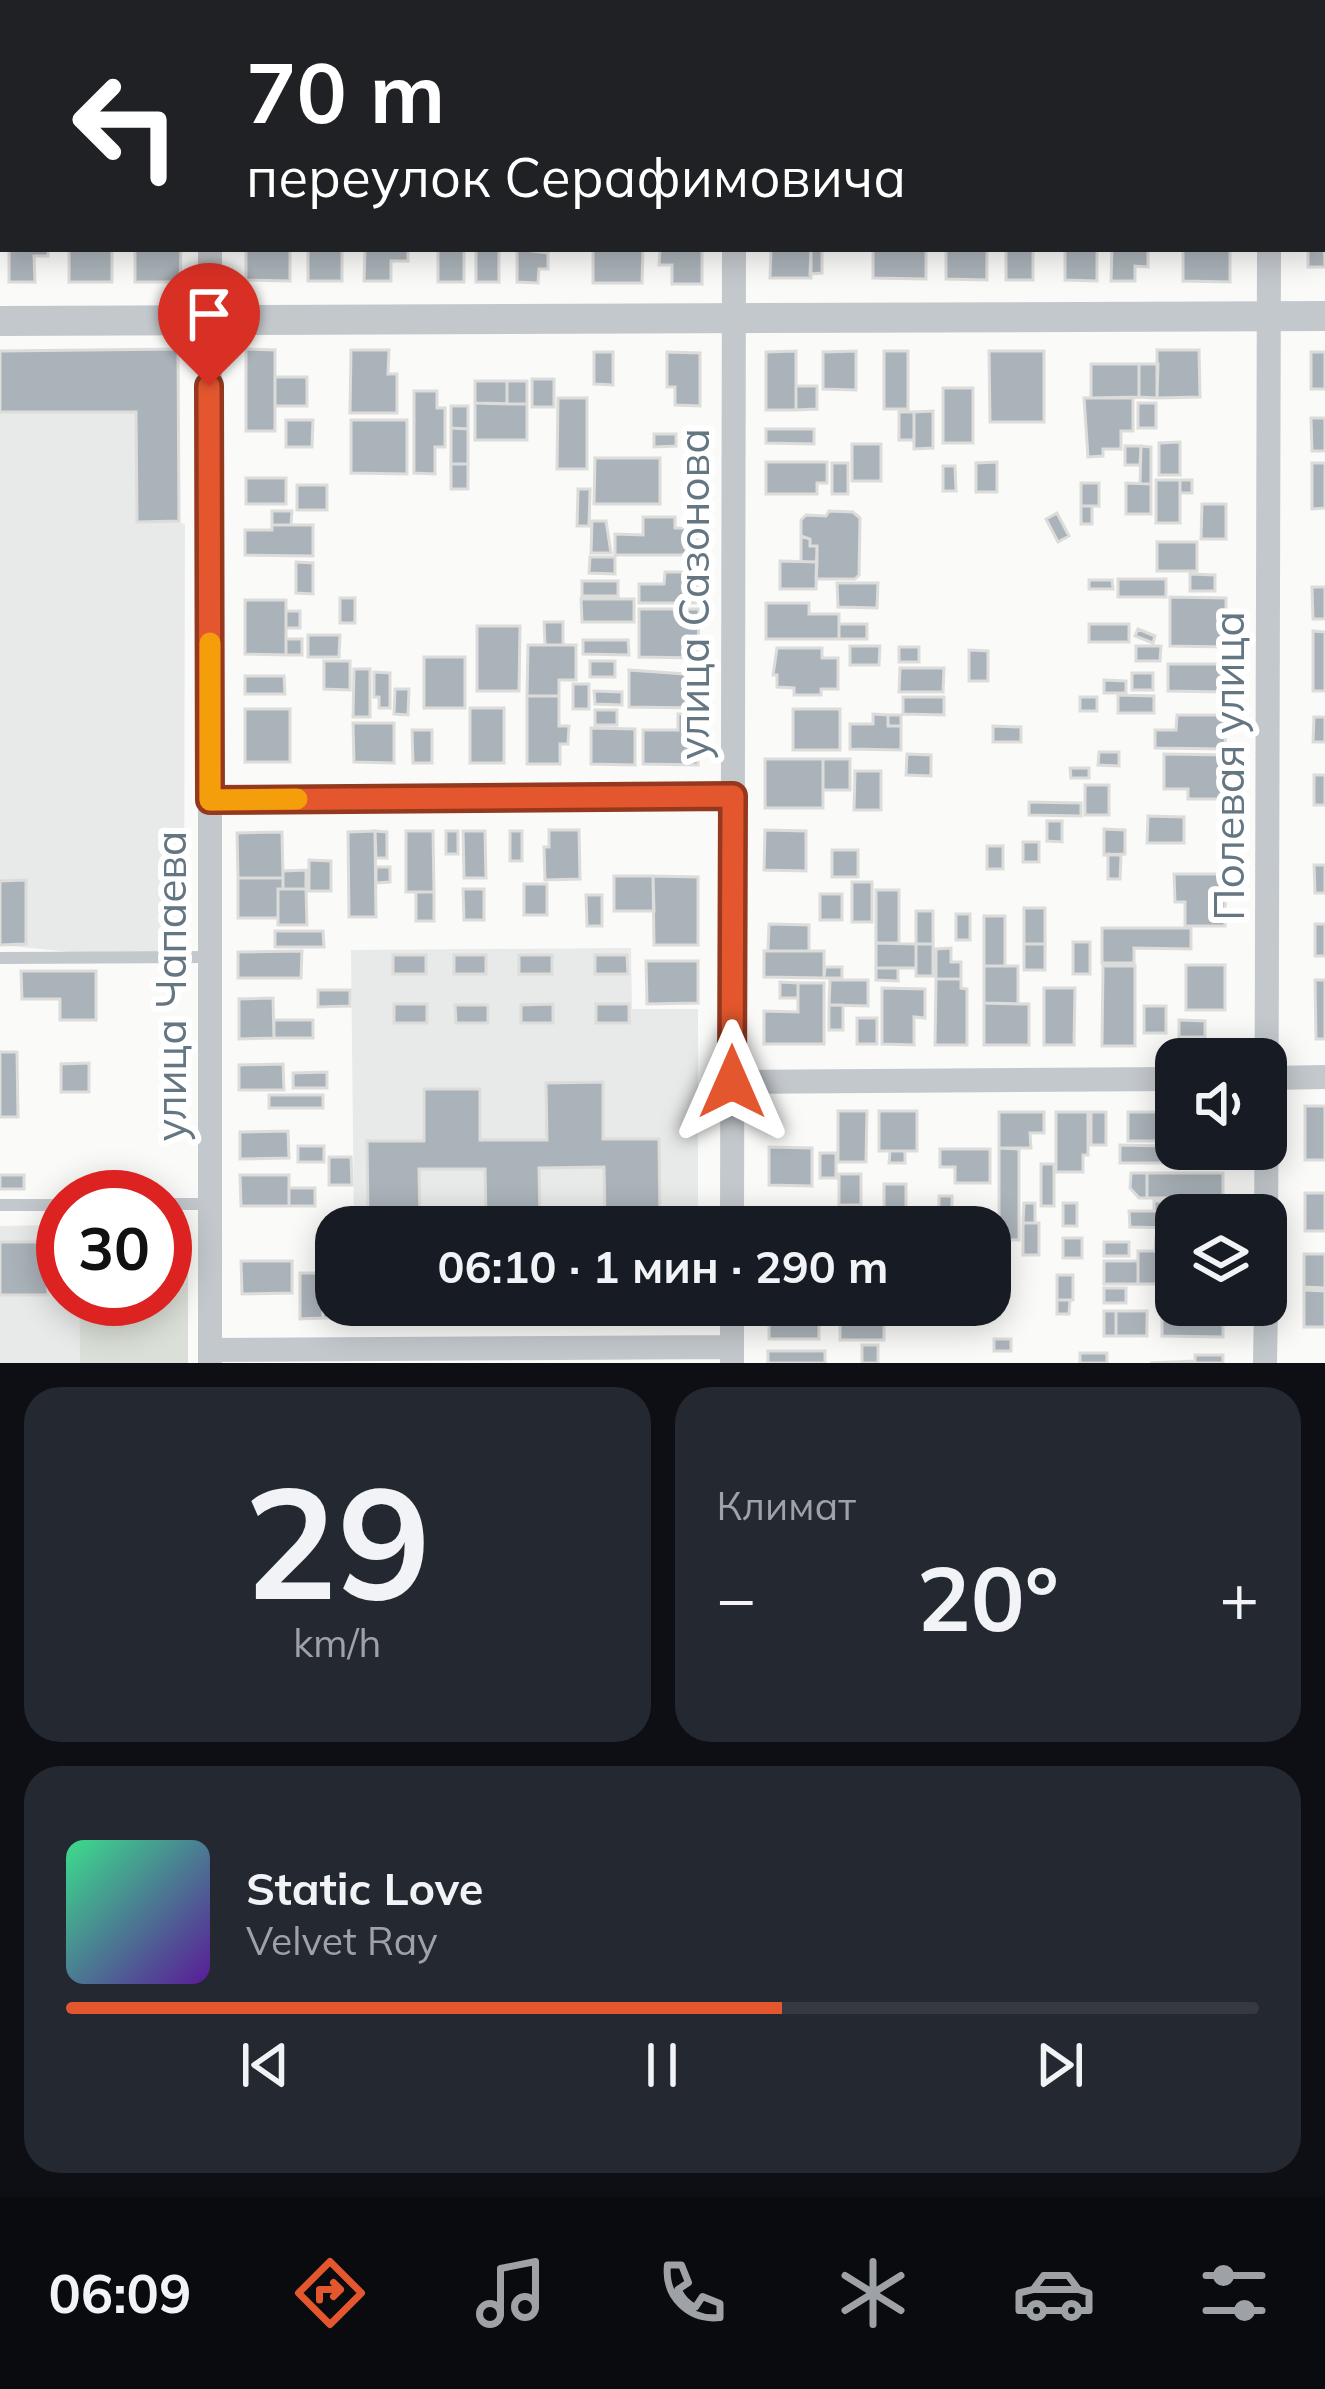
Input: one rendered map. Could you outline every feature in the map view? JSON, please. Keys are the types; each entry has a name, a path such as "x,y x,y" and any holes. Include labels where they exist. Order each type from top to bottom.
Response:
{"street":[{"name":"улица Чапаева","path":"210,252 210,1356"},
{"name":"улица Сазонова","path":"732,1206 734,252"},
{"name":"Полевая улица","path":"1267,1038 1268,252"},
{"path":"0,321 1325,316"},
{"path":"210,800 733,796"},
{"path":"1287,1078 1325,1078"},
{"path":"732,1082 1155,1079"},
{"path":"1265,1363 1266,1326"},
{"path":"210,1356 732,1355"}],"lane":[{"path":"0,958 210,957"},
{"path":"192,1204 210,1204"},
{"path":"0,1205 36,1205"}],"shaded area":[{"path":"178,349 179,521 185,525 184,953 90,954 0,945 0,351"},
{"path":"631,948 632,1009 698,1009 698,1206 354,1206 351,950"},
{"path":"36,1225 36,1326 79,1326 80,1363 0,1363 0,1226"},
{"path":"79,1326 188,1326 188,1363 80,1363"}],"building":[{"path":"9,252 48,252 48,256 34,256 35,282 9,282"},
{"path":"69,252 112,252 112,282 69,282"},
{"path":"135,252 181,252 180,282 135,282"},
{"path":"246,252 290,252 290,281 246,280"},
{"path":"308,252 342,252 342,281 308,281"},
{"path":"365,252 408,252 408,261 391,261 391,281 364,281"},
{"path":"438,252 464,252 464,282 438,282"},
{"path":"476,252 499,252 499,282 476,282"},
{"path":"517,252 548,253 548,269 539,269 538,283 517,282"},
{"path":"593,252 643,252 642,283 593,283"},
{"path":"660,252 702,252 702,284 672,284 672,265 659,265"},
{"path":"771,252 811,252 811,278 770,278"},
{"path":"811,252 822,252 822,273 810,274"},
{"path":"873,252 926,252 926,279 873,278"},
{"path":"946,252 987,252 987,280 946,279"},
{"path":"1006,252 1033,252 1033,280 1006,280"},
{"path":"1065,252 1097,252 1097,281 1065,280"},
{"path":"1112,252 1148,252 1148,267 1135,266 1135,281 1111,281"},
{"path":"1183,252 1230,252 1230,282 1183,281"},
{"path":"1308,252 1325,252 1325,267 1308,267"},
{"path":"178,349 179,521 137,522 136,412 0,412 0,351"},
{"path":"246,349 275,350 275,431 246,431"},
{"path":"351,350 389,350 388,374 397,374 397,413 350,413"},
{"path":"1157,350 1199,350 1200,397 1157,398"},
{"path":"796,351 796,410 766,410 766,352"},
{"path":"856,351 856,390 823,389 823,352"},
{"path":"884,351 908,351 908,409 884,409"},
{"path":"989,351 1044,351 1044,422 990,422"},
{"path":"594,352 613,352 613,385 594,384"},
{"path":"667,352 700,353 700,406 675,405 675,387 667,387"},
{"path":"1311,352 1325,352 1325,389 1311,389"},
{"path":"1091,364 1139,364 1139,397 1091,398"},
{"path":"1139,364 1158,364 1157,398 1139,397"},
{"path":"275,377 307,377 307,406 275,406"},
{"path":"532,379 554,379 554,407 532,407"},
{"path":"475,381 507,381 507,404 475,403"},
{"path":"507,381 527,381 527,404 507,404"},
{"path":"796,386 817,386 817,409 796,410"},
{"path":"943,388 973,388 973,443 943,443"},
{"path":"414,391 437,391 437,408 445,408 445,447 435,447 435,474 414,473"},
{"path":"558,398 587,398 587,469 557,469"},
{"path":"1084,398 1133,398 1133,431 1121,431 1121,449 1103,449 1103,456 1088,457"},
{"path":"475,403 527,404 527,440 475,440"},
{"path":"1138,403 1156,403 1156,428 1138,428"},
{"path":"451,406 468,406 468,429 451,428"},
{"path":"933,411 933,448 914,449 914,412"},
{"path":"899,412 914,412 914,440 899,440"},
{"path":"1311,418 1325,418 1325,451 1312,451"},
{"path":"286,420 313,420 312,447 286,447"},
{"path":"351,420 407,420 407,474 351,473"},
{"path":"451,428 468,429 468,464 451,464"},
{"path":"766,429 814,429 814,444 766,443"},
{"path":"654,434 676,434 676,446 654,447"},
{"path":"1180,442 1180,475 1159,475 1159,443"},
{"path":"852,444 881,444 881,481 852,481"},
{"path":"1125,446 1141,446 1140,465 1125,465"},
{"path":"1141,446 1151,447 1151,484 1140,484"},
{"path":"595,458 660,458 660,504 594,504"},
{"path":"766,462 827,462 827,483 817,483 817,494 766,494"},
{"path":"997,462 997,492 976,492 976,463"},
{"path":"832,463 848,463 848,494 832,494"},
{"path":"1312,463 1325,463 1325,508 1312,509"},
{"path":"451,464 468,464 468,489 451,489"},
{"path":"943,466 955,466 956,491 943,491"},
{"path":"246,478 286,478 286,504 246,504"},
{"path":"1156,480 1180,480 1180,523 1156,523"},
{"path":"1180,480 1192,480 1192,493 1180,493"},
{"path":"1081,483 1099,483 1099,506 1081,506"},
{"path":"1126,483 1151,484 1151,514 1126,514"},
{"path":"297,485 327,485 327,510 297,510"},
{"path":"578,489 590,489 589,526 577,526"},
{"path":"1202,504 1226,504 1226,539 1201,539"},
{"path":"1081,506 1092,506 1092,524 1081,524"},
{"path":"272,511 292,511 291,525 272,525"},
{"path":"829,511 853,512 860,518 859,575 855,579 816,579 817,546 810,546 810,539 801,536 801,520 806,515 826,516"},
{"path":"1057,513 1069,536 1058,542 1046,519"},
{"path":"643,517 675,517 675,528 699,528 699,555 615,555 615,534 643,535"},
{"path":"592,521 606,521 611,553 591,553"},
{"path":"272,525 313,525 313,556 245,555 245,530 272,530"},
{"path":"801,536 810,539 810,546 817,546 817,562 801,562"},
{"path":"1157,542 1197,542 1197,571 1157,571"},
{"path":"590,557 615,557 615,574 589,573"},
{"path":"780,561 817,562 816,589 780,589"},
{"path":"296,562 313,563 313,594 296,593"},
{"path":"665,572 699,572 699,603 639,603 639,584 664,584"},
{"path":"1190,574 1215,575 1215,591 1190,591"},
{"path":"1118,579 1166,579 1166,597 1118,597"},
{"path":"1089,580 1112,580 1113,589 1089,589"},
{"path":"582,581 618,581 618,596 582,596"},
{"path":"837,583 878,583 877,608 838,607"},
{"path":"1312,587 1325,587 1325,619 1313,619"},
{"path":"1170,597 1226,598 1226,647 1170,646"},
{"path":"340,598 355,598 355,623 340,623"},
{"path":"581,599 634,599 634,622 582,622"},
{"path":"245,600 286,600 286,655 245,654"},
{"path":"766,603 809,603 809,614 839,614 839,639 766,639"},
{"path":"639,609 699,609 698,658 639,657"},
{"path":"286,611 300,611 300,628 286,628"},
{"path":"544,622 563,622 563,645 545,645"},
{"path":"839,624 867,624 867,639 839,639"},
{"path":"1089,624 1129,624 1129,642 1089,642"},
{"path":"477,626 520,626 519,691 477,691"},
{"path":"1138,629 1155,636 1153,643 1135,636"},
{"path":"1313,631 1325,632 1325,691 1313,691"},
{"path":"308,635 340,635 339,657 308,657"},
{"path":"286,639 302,639 302,655 286,655"},
{"path":"583,640 628,640 629,655 583,654"},
{"path":"528,645 576,645 576,680 559,680 559,696 527,696"},
{"path":"850,646 880,646 879,665 850,665"},
{"path":"1136,646 1161,646 1160,661 1136,661"},
{"path":"899,647 919,647 919,662 899,662"},
{"path":"777,648 822,648 822,658 838,658 838,689 821,689 821,695 794,695 794,688 777,687 777,675 773,675"},
{"path":"969,650 988,651 988,681 969,681"},
{"path":"424,657 465,657 465,708 424,708"},
{"path":"324,661 350,661 350,690 324,689"},
{"path":"590,661 615,661 615,677 590,677"},
{"path":"1168,664 1226,664 1226,692 1168,691"},
{"path":"900,668 944,668 943,692 899,692"},
{"path":"354,669 370,669 370,717 353,717"},
{"path":"629,670 699,675 699,708 629,707"},
{"path":"374,672 390,673 390,708 379,708 379,697 374,697"},
{"path":"1132,673 1153,673 1153,690 1132,690"},
{"path":"245,676 284,676 285,694 245,694"},
{"path":"1104,680 1126,681 1126,693 1104,693"},
{"path":"573,684 589,684 589,709 573,709"},
{"path":"395,689 409,689 408,715 394,714"},
{"path":"594,691 622,692 622,705 595,704"},
{"path":"1118,695 1154,696 1154,713 1118,713"},
{"path":"527,696 559,696 559,726 569,726 568,744 560,744 560,764 527,764"},
{"path":"903,697 944,697 944,715 903,714"},
{"path":"1080,697 1097,697 1097,711 1080,711"},
{"path":"470,708 504,708 504,763 470,763"},
{"path":"245,709 290,709 290,762 245,762"},
{"path":"793,709 840,709 840,750 793,750"},
{"path":"595,710 617,710 617,725 595,725"},
{"path":"678,714 699,714 698,765 643,764 643,730 678,730"},
{"path":"873,714 888,715 888,726 901,726 901,750 850,749 850,724 873,724"},
{"path":"888,715 901,715 901,726 888,726"},
{"path":"1177,715 1226,715 1225,749 1155,748 1155,730 1176,730"},
{"path":"1314,717 1325,717 1325,742 1313,742"},
{"path":"353,723 394,723 394,763 354,762"},
{"path":"993,726 1021,727 1021,742 993,742"},
{"path":"591,728 635,729 635,765 591,764"},
{"path":"412,730 432,730 432,763 413,763"},
{"path":"1099,752 1119,752 1119,766 1098,765"},
{"path":"907,754 931,755 931,776 906,775"},
{"path":"1164,754 1225,755 1226,799 1188,799 1188,789 1164,789"},
{"path":"765,759 823,759 823,808 765,808"},
{"path":"823,759 850,759 850,790 823,790"},
{"path":"1070,768 1089,768 1089,778 1071,778"},
{"path":"855,771 881,771 881,810 854,810"},
{"path":"1314,775 1325,775 1325,805 1314,805"},
{"path":"1085,785 1109,785 1109,815 1085,815"},
{"path":"1029,802 1081,803 1081,816 1029,815"},
{"path":"1148,816 1184,817 1184,843 1147,843"},
{"path":"1047,821 1062,821 1062,842 1047,841"},
{"path":"1104,829 1125,830 1125,854 1104,855"},
{"path":"549,830 579,830 580,879 545,880 544,847 549,847"},
{"path":"765,830 806,831 806,871 764,870"},
{"path":"375,831 376,917 349,917 348,832"},
{"path":"375,831 387,832 387,858 376,858"},
{"path":"406,831 433,831 434,892 406,892"},
{"path":"446,831 458,831 458,854 446,854"},
{"path":"463,831 485,831 486,878 464,878"},
{"path":"510,831 522,831 522,861 510,861"},
{"path":"282,832 283,878 238,878 237,833"},
{"path":"1023,842 1039,842 1039,862 1023,862"},
{"path":"987,846 1003,846 1003,869 987,869"},
{"path":"832,850 858,850 858,877 832,877"},
{"path":"1108,854 1121,855 1120,879 1108,879"},
{"path":"309,860 331,861 331,891 309,891"},
{"path":"1314,865 1325,865 1325,893 1315,893"},
{"path":"376,867 390,867 390,882 376,883"},
{"path":"306,870 306,889 283,889 283,871"},
{"path":"1174,874 1225,874 1225,926 1185,926 1185,902 1175,902"},
{"path":"614,876 653,876 654,911 614,911"},
{"path":"653,876 698,877 698,945 654,945"},
{"path":"238,878 283,878 278,918 238,918"},
{"path":"26,880 26,944 0,945 0,881"},
{"path":"852,882 872,882 872,922 852,922"},
{"path":"524,884 547,884 547,915 524,915"},
{"path":"278,889 306,889 307,925 278,925"},
{"path":"463,889 484,889 484,920 464,920"},
{"path":"876,890 899,890 899,943 876,943"},
{"path":"416,892 434,892 434,921 416,921"},
{"path":"820,894 842,894 842,920 820,920"},
{"path":"586,895 602,895 602,926 587,926"},
{"path":"1024,908 1045,908 1045,944 1024,944"},
{"path":"916,911 933,911 933,944 916,944"},
{"path":"956,914 970,914 970,940 956,940"},
{"path":"984,916 1005,916 1005,966 984,966"},
{"path":"769,924 809,925 809,951 768,951"},
{"path":"1315,924 1325,924 1325,956 1315,956"},
{"path":"1102,928 1191,928 1191,949 1134,948 1134,963 1102,963"},
{"path":"275,931 323,931 324,947 275,947"},
{"path":"1073,942 1090,942 1090,974 1073,974"},
{"path":"876,943 916,944 916,968 876,968"},
{"path":"916,944 933,944 933,976 916,976"},
{"path":"1024,944 1045,944 1045,970 1024,970"},
{"path":"951,948 951,962 961,962 961,979 936,979 936,949"},
{"path":"302,951 301,978 238,978 238,952"},
{"path":"764,951 824,951 824,978 764,977"},
{"path":"393,955 426,955 426,974 393,974"},
{"path":"454,955 486,955 486,974 454,974"},
{"path":"519,955 552,955 552,974 519,974"},
{"path":"595,955 627,955 628,974 595,974"},
{"path":"646,961 698,961 698,1003 647,1004"},
{"path":"1186,965 1225,965 1225,1010 1186,1010"},
{"path":"984,966 1018,966 1018,1004 984,1003"},
{"path":"1103,966 1135,966 1135,1046 1102,1046"},
{"path":"825,967 842,967 842,978 824,978"},
{"path":"876,968 898,968 898,981 876,980"},
{"path":"21,971 96,971 96,1020 60,1020 60,999 22,999"},
{"path":"936,979 961,979 961,988 967,989 967,1045 935,1045"},
{"path":"830,980 868,980 868,1006 829,1005"},
{"path":"1315,980 1325,980 1325,1039 1316,1039"},
{"path":"780,982 798,983 798,998 780,998"},
{"path":"798,983 824,983 824,1044 764,1044 764,1011 798,1012"},
{"path":"882,988 925,989 925,1018 914,1017 914,1045 882,1044"},
{"path":"1044,988 1075,988 1074,1045 1044,1045"},
{"path":"318,990 350,990 350,1006 318,1007"},
{"path":"273,998 274,1038 239,1039 239,999"},
{"path":"984,1003 1029,1004 1029,1045 984,1045"},
{"path":"394,1004 427,1004 427,1023 394,1023"},
{"path":"553,1004 553,1023 521,1023 521,1005"},
{"path":"596,1004 629,1004 629,1023 596,1023"},
{"path":"455,1005 488,1005 488,1023 456,1023"},
{"path":"829,1005 843,1005 843,1030 829,1030"},
{"path":"1144,1006 1166,1006 1166,1033 1144,1033"},
{"path":"857,1018 877,1018 877,1044 857,1044"},
{"path":"274,1020 313,1020 313,1038 274,1038"},
{"path":"1179,1020 1205,1021 1205,1037 1179,1037"},
{"path":"0,1052 17,1052 18,1117 0,1117"},
{"path":"89,1063 89,1092 61,1092 61,1064"},
{"path":"283,1064 284,1090 239,1090 239,1065"},
{"path":"327,1072 327,1088 293,1088 293,1073"},
{"path":"603,1082 603,1139 659,1139 660,1206 605,1206 604,1167 539,1168 540,1206 486,1206 485,1169 419,1169 420,1206 368,1206 367,1141 424,1141 424,1089 480,1089 480,1140 547,1140 546,1083"},
{"path":"269,1095 323,1095 323,1108 269,1108"},
{"path":"1305,1106 1325,1106 1325,1160 1305,1160"},
{"path":"838,1111 867,1111 866,1162 838,1162"},
{"path":"879,1111 917,1111 917,1151 879,1151"},
{"path":"999,1112 1044,1112 1044,1133 1030,1133 1031,1148 999,1148"},
{"path":"1056,1112 1088,1112 1083,1172 1056,1172"},
{"path":"1091,1112 1106,1112 1106,1145 1091,1145"},
{"path":"1128,1112 1155,1112 1155,1141 1128,1141"},
{"path":"288,1131 289,1158 240,1159 240,1132"},
{"path":"1120,1145 1155,1146 1155,1163 1120,1163"},
{"path":"298,1146 324,1146 324,1162 298,1162"},
{"path":"769,1147 812,1148 812,1186 769,1185"},
{"path":"999,1148 1019,1149 1019,1240 1011,1240 1011,1206 999,1206"},
{"path":"940,1149 990,1149 990,1183 955,1183 955,1167 940,1167"},
{"path":"890,1151 905,1151 905,1163 889,1163"},
{"path":"820,1153 836,1153 836,1178 820,1178"},
{"path":"329,1157 351,1157 352,1185 329,1185"},
{"path":"1041,1164 1054,1164 1054,1206 1041,1206"},
{"path":"1131,1173 1147,1173 1147,1198 1139,1198 1130,1188"},
{"path":"1147,1173 1223,1173 1223,1194 1147,1198"},
{"path":"839,1174 861,1174 861,1205 839,1205"},
{"path":"0,1175 24,1175 24,1189 0,1189"},
{"path":"240,1175 289,1175 289,1206 241,1206"},
{"path":"884,1184 906,1184 906,1206 884,1206"},
{"path":"289,1188 315,1188 315,1206 289,1206"},
{"path":"1305,1193 1325,1193 1325,1231 1305,1231"},
{"path":"939,1196 952,1196 952,1206 939,1206"},
{"path":"1024,1203 1035,1203 1035,1223 1023,1223"},
{"path":"1063,1203 1077,1203 1077,1226 1063,1226"},
{"path":"1129,1211 1155,1211 1155,1228 1130,1227"},
{"path":"1023,1223 1039,1223 1039,1255 1023,1255"},
{"path":"1063,1238 1082,1238 1082,1258 1063,1258"},
{"path":"0,1242 36,1242 36,1295 0,1295"},
{"path":"1104,1242 1129,1242 1129,1256 1104,1256"},
{"path":"1138,1251 1155,1251 1155,1284 1138,1284"},
{"path":"1304,1254 1325,1254 1325,1288 1304,1287"},
{"path":"241,1261 292,1261 292,1293 242,1294"},
{"path":"1104,1261 1138,1261 1138,1284 1104,1284"},
{"path":"300,1273 315,1273 315,1318 300,1319"},
{"path":"1057,1275 1073,1275 1073,1300 1057,1300"},
{"path":"1104,1288 1126,1288 1126,1303 1104,1303"},
{"path":"1304,1290 1325,1291 1325,1327 1304,1327"},
{"path":"1057,1300 1070,1300 1069,1314 1057,1314"},
{"path":"1104,1311 1116,1311 1116,1336 1104,1336"},
{"path":"1116,1311 1147,1311 1147,1336 1116,1336"},
{"path":"769,1326 819,1326 819,1339 769,1339"},
{"path":"840,1326 884,1326 884,1340 840,1340"},
{"path":"1162,1326 1223,1326 1223,1337 1162,1336"},
{"path":"994,1339 1011,1339 1011,1351 994,1351"},
{"path":"862,1345 878,1345 878,1363 862,1363"},
{"path":"768,1351 825,1351 825,1363 768,1363"},
{"path":"1080,1353 1107,1353 1107,1363 1080,1363"},
{"path":"1195,1355 1223,1355 1223,1363 1150,1363 1195,1361"}],"slow traffic":[{"path":"210,643 210,800 297,799"}],"route":[{"path":"209,386 210,800 733,796 732,1082"}]}
